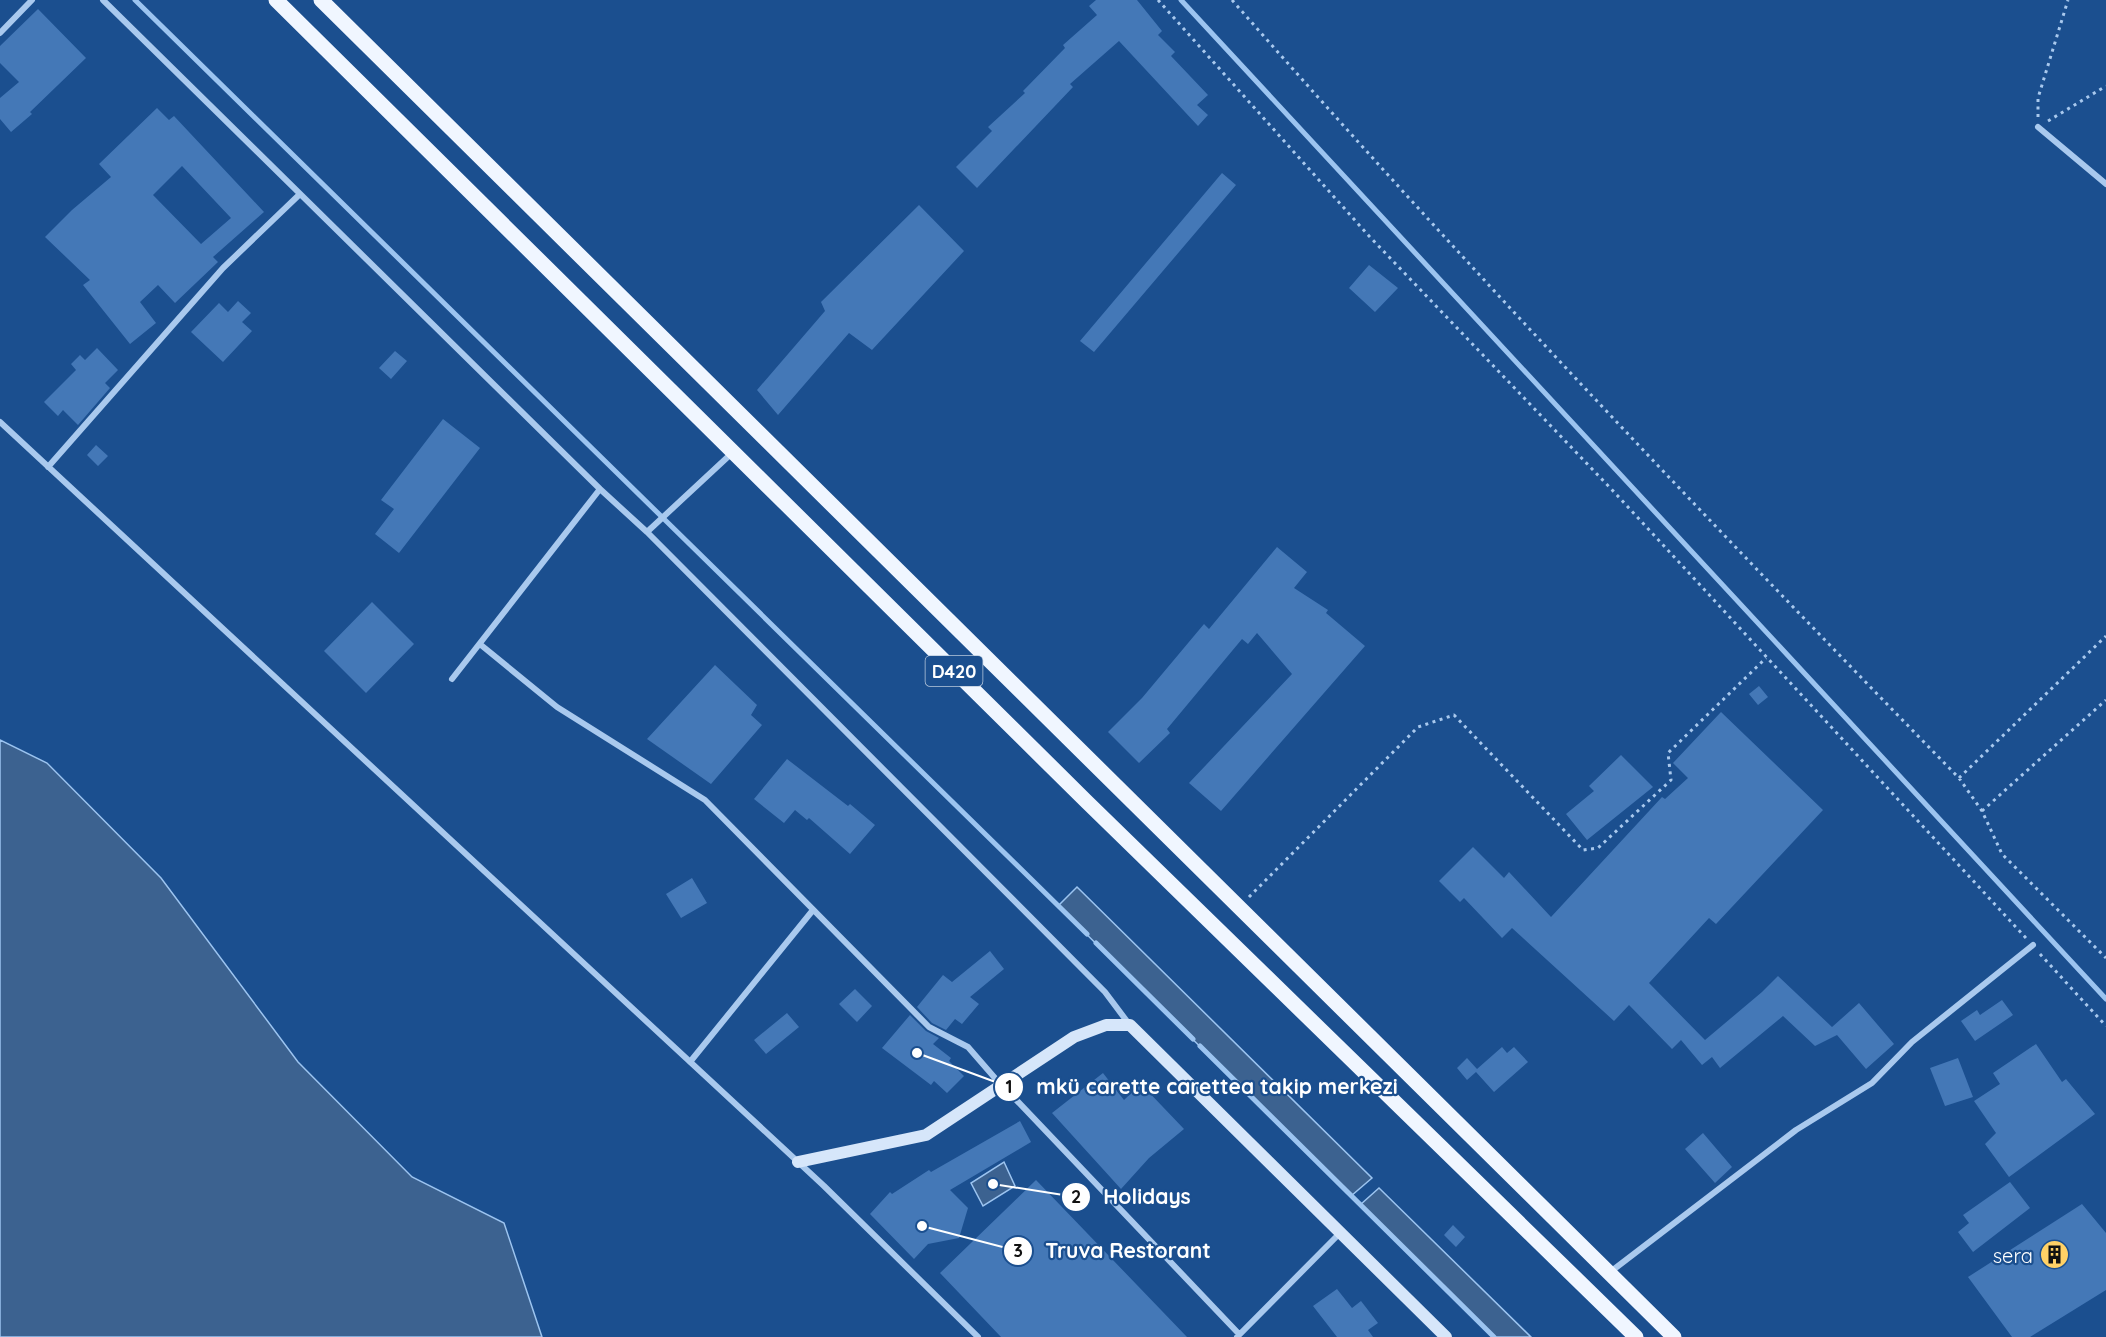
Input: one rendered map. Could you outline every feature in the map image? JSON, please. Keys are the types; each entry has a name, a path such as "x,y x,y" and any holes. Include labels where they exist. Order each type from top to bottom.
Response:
{"main road":[{"name":"D420","path":"276,0 1086,802 1636,1337"},
{"name":"D420","path":"321,0 1674,1337"}],"street":[{"path":"0,33 32,0"},
{"path":"103,0 600,489 647,532 1105,992 1130,1025 1446,1337"},
{"path":"2038,126 2106,184"},
{"path":"48,467 223,268 300,194"},
{"path":"0,422 798,1162 978,1337"},
{"path":"647,532 733,452"},
{"path":"452,679 481,645 600,489"},
{"path":"481,645 557,707 705,800 929,1027 968,1047 1237,1336 1340,1233"},
{"path":"690,1062 813,910"},
{"path":"1609,1274 1796,1130 1872,1083 1912,1042 2032,945"},
{"path":"798,1162 926,1135 1074,1037 1106,1025 1130,1025"}],"path":[{"path":"1158,0 1368,236 1616,494 2106,1026"},
{"path":"1232,0 1343,127 1512,309 1959,778 1982,811 2002,854 2106,958"},
{"path":"2038,126 2038,98 2068,0"},
{"path":"2038,126 2106,86"},
{"path":"1959,778 2106,636"},
{"path":"1239,907 1418,727 1454,715 1583,850 1598,848 1671,780 1668,753 1767,657"},
{"path":"1982,811 2106,700"}],"water":[{"path":"0,740 47,763 161,878 298,1062 412,1177 504,1223 542,1337 0,1337"},
{"path":"1077,887 1372,1178 1351,1196 1058,906"},
{"path":"1004,1162 1015,1186 983,1206 971,1183"},
{"path":"1379,1188 1531,1337 1495,1337 1360,1205"}],"building":[{"path":"1096,0 1137,0 1162,31 1158,35 1175,52 1171,56 1208,95 1197,105 1208,115 1198,126 1119,41 1070,84 1073,87 977,188 956,167 992,131 988,127 1025,93 1023,91 1065,48 1063,45 1097,15 1089,6"},
{"path":"38,9 86,58 30,112 32,114 11,132 0,119 0,98 19,82 0,63 0,46"},
{"path":"157,108 169,120 174,116 264,212 213,257 218,262 175,303 158,285 140,302 156,323 130,344 83,285 90,280 45,237 72,210 111,177 99,164","holes":["182,166 231,218 201,244 153,195"]},
{"path":"1222,173 1236,185 1094,352 1080,341"},
{"path":"919,205 964,251 872,350 849,333 778,415 757,390 825,311 821,302"},
{"path":"1369,265 1398,288 1375,312 1349,288"},
{"path":"238,301 251,313 242,322 252,331 223,362 191,332 219,303 228,312"},
{"path":"97,348 118,370 105,383 110,388 78,425 63,410 58,416 44,402 76,370 71,364 80,355 85,360"},
{"path":"395,351 407,361 391,379 379,368"},
{"path":"443,419 480,448 399,553 375,534 394,509 381,500"},
{"path":"96,445 108,456 98,466 87,455"},
{"path":"1277,547 1307,572 1294,588 1328,610 1326,613 1365,646 1221,811 1189,783 1292,674 1257,633 1248,644 1242,639 1167,729 1170,733 1139,763 1108,732 1142,698 1204,624 1209,629"},
{"path":"372,602 414,644 366,693 324,651"},
{"path":"715,665 757,705 751,715 762,725 711,784 647,739"},
{"path":"1759,686 1768,697 1758,705 1749,694"},
{"path":"1721,712 1823,810 1716,924 1709,918 1649,983 1705,1040 1778,976 1832,1027 1859,1003 1894,1044 1866,1069 1837,1035 1815,1046 1783,1016 1720,1068 1712,1057 1702,1065 1681,1040 1672,1049 1629,1005 1614,1021 1512,928 1502,938 1464,898 1460,902 1439,881 1473,847 1504,878 1509,872 1551,917 1662,797 1665,799 1688,778 1673,763"},
{"path":"1621,755 1653,787 1587,840 1566,814 1594,791 1589,786"},
{"path":"787,759 848,806 850,804 875,825 850,854 809,818 807,820 795,810 784,823 754,799"},
{"path":"692,878 707,903 681,918 666,894"},
{"path":"990,951 1004,969 970,997 979,1004 962,1024 955,1019 946,1030 932,1023 917,1007 943,975 952,982"},
{"path":"855,989 872,1006 857,1022 839,1004"},
{"path":"2002,1000 2013,1015 1975,1041 1961,1021 1977,1010 1980,1015"},
{"path":"787,1013 799,1027 766,1054 754,1040"},
{"path":"910,1015 926,1031 939,1038 933,1044 951,1058 949,1061 964,1076 947,1093 934,1081 931,1085 882,1048"},
{"path":"2036,1044 2062,1082 2066,1079 2095,1114 2009,1177 1985,1144 1996,1133 1974,1101 2000,1084 1993,1073"},
{"path":"1502,1047 1507,1053 1514,1047 1528,1062 1494,1092 1476,1072 1467,1080 1457,1068 1467,1058 1477,1069"},
{"path":"1958,1058 1973,1097 1945,1106 1930,1068"},
{"path":"1103,1073 1124,1100 1141,1084 1184,1129 1149,1158 1121,1189 1052,1113"},
{"path":"1020,1121 1031,1142 950,1190 968,1208 959,1238 928,1244 914,1259 870,1214 890,1192 892,1194 929,1170 931,1172"},
{"path":"1703,1133 1732,1167 1715,1183 1685,1149"},
{"path":"1036,1180 1187,1337 1001,1337 940,1273"},
{"path":"2010,1182 2030,1208 1973,1252 1958,1232 1969,1223 1963,1215"},
{"name":"sera","path":"2082,1204 2106,1233 2106,1290 2030,1337 2012,1337 1968,1277"},
{"path":"1453,1225 1465,1237 1456,1247 1444,1235"},
{"path":"1337,1289 1352,1308 1361,1301 1378,1323 1368,1330 1373,1337 1337,1337 1313,1306"}],"waterway":[{"path":"135,0 1087,934"},
{"path":"1181,0 2106,999"},
{"path":"1096,943 1193,1039"},
{"path":"1200,1046 1494,1337"}],"place":[{"name":"mkü carette carettea takip merkezi","path":"917,1053"},
{"name":"Holidays","path":"993,1184"},
{"name":"Truva Restorant","path":"922,1226"},
{"name":"sera","path":"2054,1255"}]}
